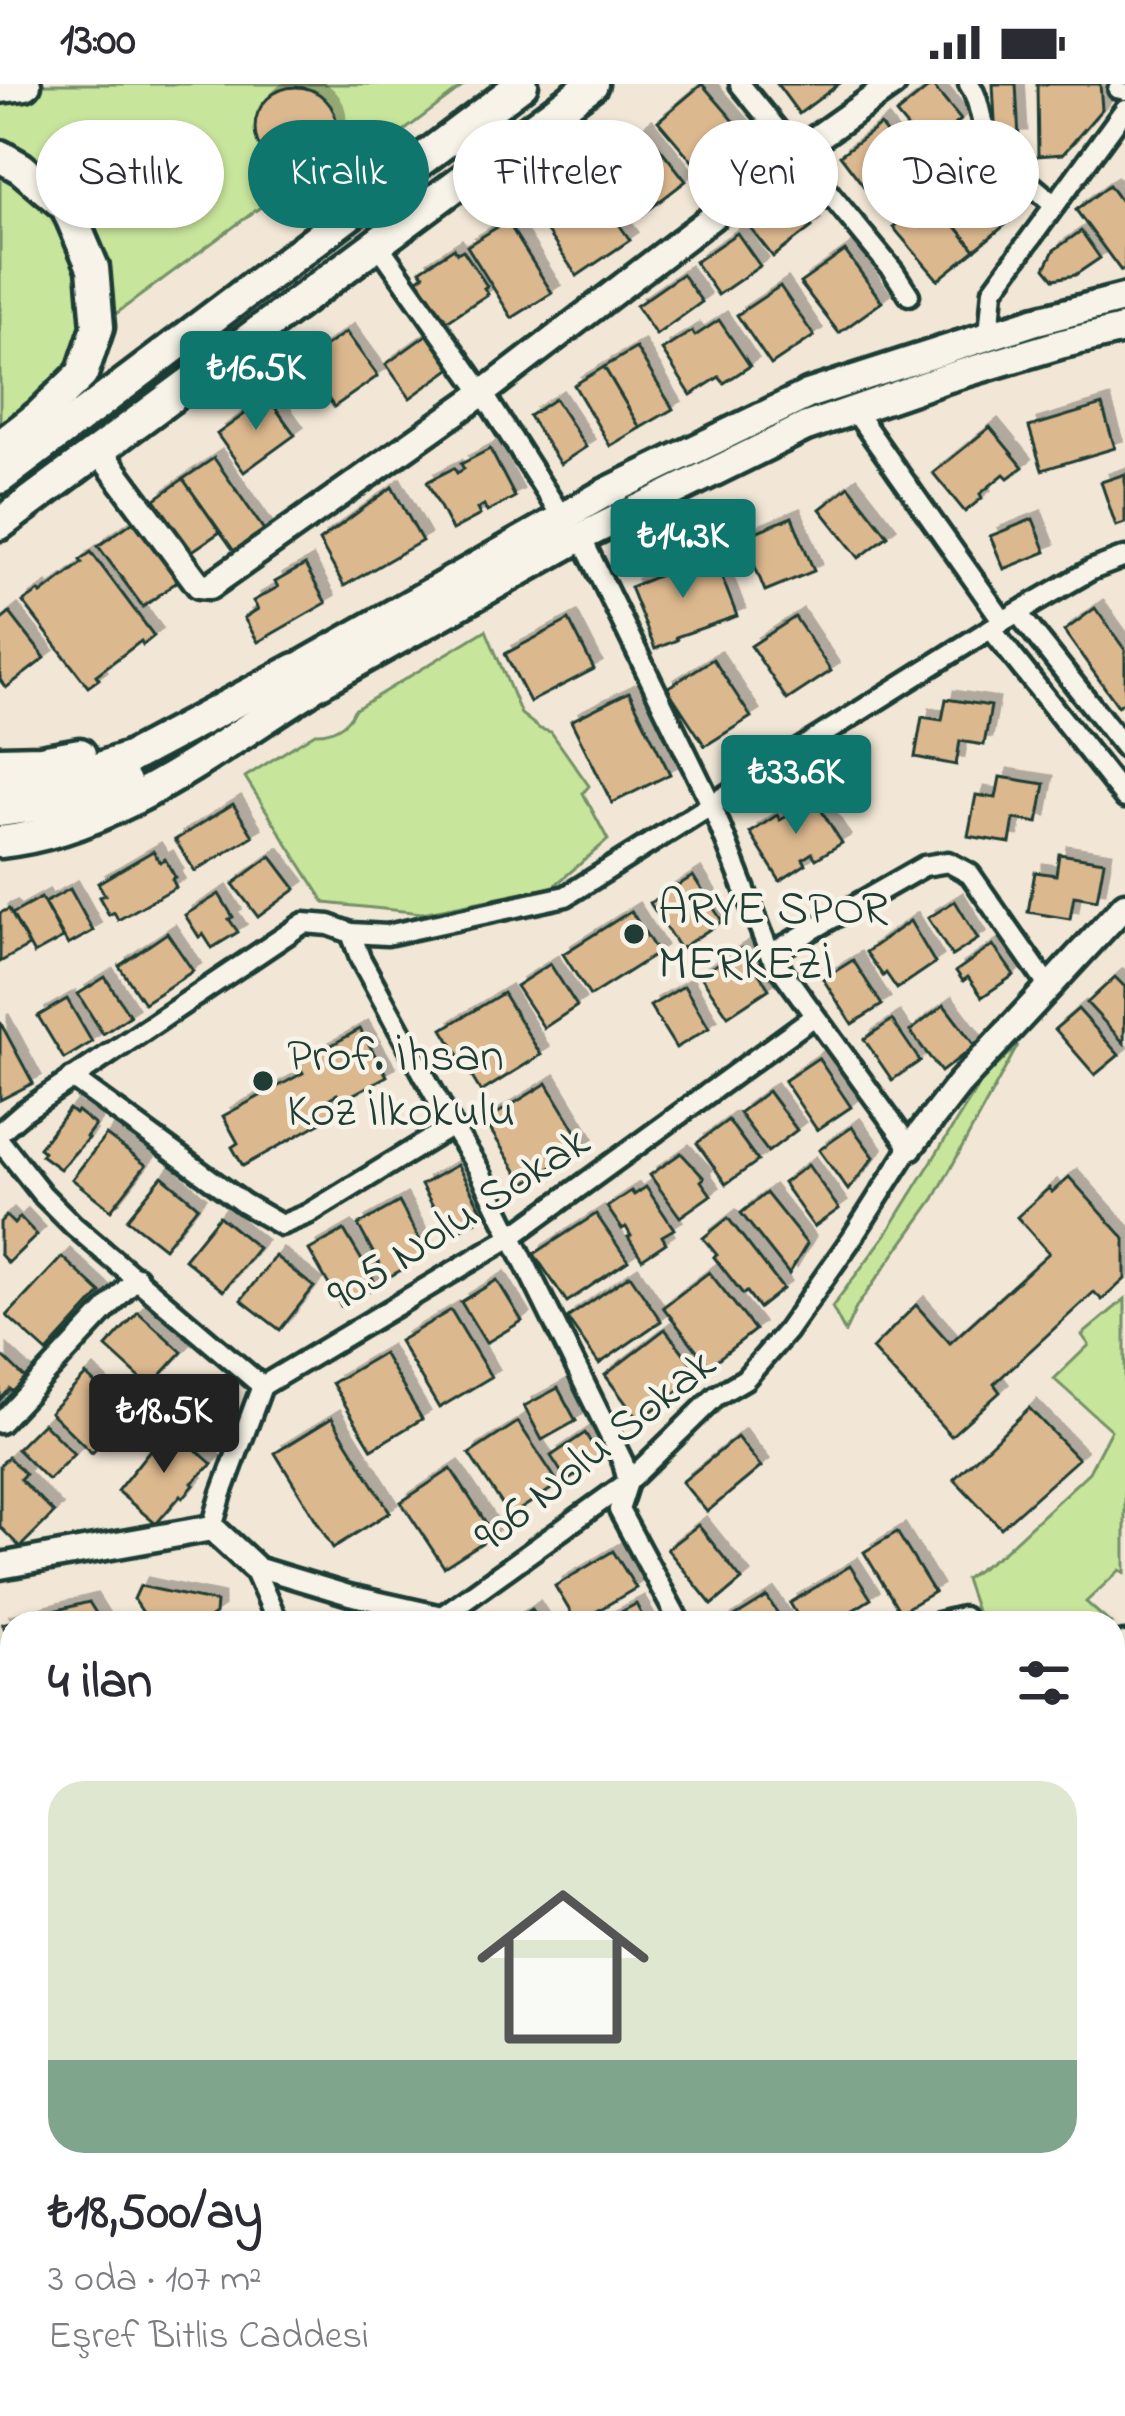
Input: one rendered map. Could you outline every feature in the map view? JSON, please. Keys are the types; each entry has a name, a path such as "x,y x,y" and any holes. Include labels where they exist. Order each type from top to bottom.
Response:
{"main road":[{"path":"0,87 25,84"},
{"path":"0,478 522,84"},
{"path":"0,524 592,84"},
{"path":"0,156 67,207 94,268 98,312 98,327 82,374 0,446"},
{"path":"572,527 605,493 809,394 989,335 1125,298"},
{"path":"0,787 82,774 129,758 296,678 572,527 805,427 1038,350 1125,329"},
{"path":"0,762 61,759 296,678"},
{"path":"0,811 66,802 141,776 296,678"},
{"path":"0,842 65,829 140,796 296,678"}],"street":[{"path":"740,84 770,120"},
{"path":"838,123 893,84"},
{"path":"969,84 993,148 1055,205"},
{"path":"989,335 993,290 1055,205 1122,97"},
{"path":"838,203 909,295"},
{"path":"100,452 199,585 210,586 483,393 698,228"},
{"path":"378,244 572,527 712,806 770,954 910,1147 959,1084 1125,905"},
{"path":"854,410 1125,798"},
{"path":"0,1132 72,1078 304,923 387,935 566,896 1004,621 1125,557"},
{"path":"1004,621 1125,748"},
{"path":"770,954 924,866 948,862 970,874 1049,987"},
{"path":"351,933 360,958 478,1168 623,1462 628,1482 619,1510 674,1611"},
{"name":"905 Nolu Sokak","path":"262,1386 511,1237 813,1017"},
{"path":"72,1078 281,1226 452,1126"},
{"path":"0,1142 74,1226 262,1386 212,1528"},
{"name":"906 Nolu Sokak","path":"451,1611 628,1482 716,1396 745,1379 787,1331 910,1147"},
{"path":"0,1423 137,1276"},
{"path":"0,1566 212,1528"},
{"path":"212,1528 253,1566 273,1611"},
{"path":"253,1566 410,1611"}],"green space":[{"path":"466,84 418,120 248,120 248,216 98,327 82,374 0,446 0,87"},
{"path":"486,630 521,714 551,732 589,786 583,793 608,840 553,887 422,913 325,903 245,777 315,733 338,728 354,710"},
{"path":"1018,1045 934,1199 857,1306 845,1332 832,1307 887,1233 981,1082"},
{"path":"1125,1299 1125,1573 1120,1570 1086,1602 1096,1611 976,1611 965,1579 1003,1552 1089,1472 1111,1430 1054,1379 1089,1345 1082,1335"}],"building":[{"path":"702,84 733,120 688,120 688,156 664,128 664,120 659,120"},
{"path":"777,84 839,84 799,114"},
{"path":"993,84 1016,84 1018,120 995,120"},
{"path":"1037,84 1100,84 1102,109 1063,154 1039,156"},
{"path":"932,85 961,120 901,120 896,114"},
{"path":"296,87 325,99 335,120 257,120 267,99"},
{"path":"862,138 862,184 840,155"},
{"path":"664,153 686,181 664,198"},
{"path":"1109,185 1125,207 1125,268 1121,271 1076,210"},
{"path":"496,228 511,228 552,293 512,318 467,246"},
{"path":"544,228 622,228 630,240 577,276"},
{"path":"751,228 811,228 773,257"},
{"path":"894,228 957,228 975,250 938,280"},
{"path":"957,228 1002,228 975,250"},
{"path":"1081,231 1100,258 1075,275 1054,279 1045,268 1054,250"},
{"path":"737,233 760,266 718,295 695,262"},
{"path":"454,248 457,253 463,250 488,294 447,321 415,281 424,275 420,270"},
{"path":"845,251 882,302 839,333 800,283"},
{"path":"682,274 702,302 656,335 636,306"},
{"path":"780,286 814,336 771,365 737,315"},
{"path":"719,320 750,366 724,383 719,377 691,395 662,350"},
{"path":"346,332 378,376 334,407 303,362"},
{"path":"429,333 453,367 410,398 386,364"},
{"path":"636,348 673,409 640,428 604,367"},
{"path":"604,367 640,428 610,446 574,385"},
{"path":"264,392 295,435 244,472 217,434 246,413 243,408"},
{"path":"555,399 586,447 560,464 529,416"},
{"path":"1102,405 1115,448 1042,470 1029,427"},
{"path":"990,427 1023,467 1008,478 1004,474 965,512 933,473"},
{"path":"490,449 515,497 487,512 484,505 477,509 480,515 452,530 427,482 454,468 457,473 464,469 461,464"},
{"path":"214,458 264,530 234,551 183,479"},
{"path":"1125,474 1125,523 1116,526 1101,482"},
{"path":"183,479 220,532 191,552 155,499"},
{"path":"849,486 888,536 859,558 820,509"},
{"path":"392,487 422,541 344,586 319,541"},
{"path":"792,517 814,571 765,591 743,537"},
{"path":"138,518 182,578 143,607 98,546"},
{"path":"1033,519 1046,552 1004,569 990,536"},
{"path":"91,552 154,636 96,675 99,679 88,687 23,602 41,594"},
{"path":"713,554 737,616 655,649 630,587"},
{"path":"305,565 326,603 258,642 244,618 258,609 253,601"},
{"path":"1095,608 1125,650 1125,701 1118,706 1064,631"},
{"path":"10,613 45,658 6,688 0,680 0,621"},
{"path":"795,617 831,671 787,700 751,646"},
{"path":"569,620 594,669 530,702 505,654"},
{"path":"713,659 751,717 705,746 667,688"},
{"path":"629,692 670,774 612,803 571,721"},
{"path":"946,699 991,706 984,745 960,741 956,765 915,757 922,717 942,720"},
{"path":"1000,777 1045,784 1038,823 1014,819 1010,843 968,836 976,795 996,798"},
{"path":"811,794 842,843 816,859 812,853 803,859 806,864 780,881 750,833 777,815 780,820 787,816 784,812"},
{"path":"233,804 253,836 195,871 175,840"},
{"path":"153,851 160,862 165,859 176,887 118,920 114,912 109,915 99,897 105,895 98,883"},
{"path":"1059,854 1104,861 1097,900 1074,896 1070,919 1028,912 1035,872 1056,875"},
{"path":"271,856 296,889 258,917 233,884"},
{"path":"693,876 722,921 680,949 650,903"},
{"path":"70,889 93,931 68,945 44,903"},
{"path":"219,894 238,932 212,948 185,915"},
{"path":"41,898 63,938 34,954 12,914"},
{"path":"955,901 978,939 952,956 928,918"},
{"path":"9,909 29,946 0,962 0,913"},
{"path":"631,911 658,953 590,996 563,954"},
{"path":"910,921 935,963 897,989 866,952"},
{"path":"167,933 193,971 144,1003 119,966"},
{"path":"993,945 1014,975 982,997 968,977 963,981 956,971"},
{"path":"742,948 769,989 728,1016 700,975"},
{"path":"853,960 882,1005 852,1024 823,979"},
{"path":"550,964 577,1006 544,1028 516,986"},
{"path":"105,977 130,1016 103,1034 78,994"},
{"path":"1115,977 1125,987 1124,1043 1087,1003"},
{"path":"684,986 709,1028 676,1048 650,1006"},
{"path":"503,993 541,1055 481,1092 443,1029"},
{"path":"67,999 92,1042 64,1059 38,1016"},
{"path":"944,1005 975,1046 941,1072 910,1031"},
{"path":"1078,1009 1119,1055 1095,1075 1055,1029"},
{"path":"892,1020 920,1061 892,1080 864,1039"},
{"path":"0,1022 33,1083 0,1100"},
{"path":"360,1029 387,1076 341,1101 337,1094 328,1099 336,1114 243,1166 232,1147 238,1143 223,1116 303,1073 298,1064"},
{"path":"818,1058 851,1107 817,1130 784,1081"},
{"path":"547,1083 585,1146 524,1184 485,1121"},
{"path":"768,1091 797,1130 768,1152 739,1113"},
{"path":"69,1109 95,1125 60,1169 39,1148"},
{"path":"728,1120 758,1161 726,1184 697,1143"},
{"path":"852,1127 874,1157 848,1190 819,1150"},
{"path":"106,1135 146,1165 111,1210 72,1179"},
{"path":"681,1153 704,1178 701,1181 711,1195 680,1217 650,1175"},
{"path":"457,1165 485,1216 450,1236 421,1185"},
{"path":"808,1165 839,1209 814,1227 783,1183"},
{"path":"162,1176 198,1206 164,1248 127,1219"},
{"path":"1069,1177 1125,1239 1125,1279 1102,1300 1094,1292 994,1384 1000,1392 951,1436 872,1349 916,1305 950,1343 1049,1253 1017,1217"},
{"path":"646,1187 674,1229 662,1236 666,1243 642,1259 626,1227 622,1229 607,1207"},
{"path":"766,1193 807,1244 789,1274 741,1213"},
{"path":"399,1202 428,1255 387,1278 358,1225"},
{"path":"596,1214 628,1261 567,1302 534,1254"},
{"path":"6,1216 14,1224 20,1217 37,1235 8,1263 0,1254 0,1222"},
{"path":"219,1216 258,1248 223,1291 184,1259"},
{"path":"728,1218 783,1289 759,1308 747,1292 743,1294 703,1238"},
{"path":"344,1230 377,1286 341,1306 309,1250"},
{"path":"275,1256 314,1287 280,1330 241,1300"},
{"path":"62,1257 101,1293 47,1352 7,1316"},
{"path":"709,1272 755,1330 709,1366 663,1307"},
{"path":"630,1275 661,1321 599,1364 567,1318"},
{"path":"497,1280 522,1321 486,1343 461,1302"},
{"path":"451,1310 491,1377 439,1408 399,1341"},
{"path":"138,1312 182,1352 150,1387 106,1347"},
{"path":"665,1329 700,1374 639,1421 605,1375"},
{"path":"383,1353 422,1419 372,1449 332,1383"},
{"path":"0,1354 26,1379 0,1400"},
{"path":"86,1375 128,1415 92,1453 50,1412"},
{"path":"558,1388 576,1421 542,1440 524,1406"},
{"path":"1029,1408 1078,1459 1001,1528 954,1479"},
{"path":"332,1418 390,1512 333,1548 275,1453"},
{"path":"518,1422 559,1484 510,1516 469,1454"},
{"path":"43,1423 74,1454 48,1480 17,1449"},
{"path":"169,1426 212,1464 156,1524 117,1491"},
{"path":"585,1433 601,1459 567,1481 551,1456"},
{"path":"737,1437 761,1467 707,1512 682,1482"},
{"path":"8,1457 25,1474 20,1479 54,1513 20,1547 0,1527 0,1465"},
{"path":"451,1469 494,1535 444,1567 401,1502"},
{"path":"698,1525 742,1580 712,1605 667,1549"},
{"path":"897,1532 934,1592 899,1611 864,1552"},
{"path":"613,1551 636,1588 597,1611 570,1611 555,1586"},
{"path":"850,1566 871,1599 852,1611 795,1611 790,1603"},
{"path":"140,1586 216,1602 215,1611 142,1611 134,1599"},
{"path":"767,1597 776,1611 744,1611"},
{"path":"89,1602 95,1611 53,1611"}],"place":[{"name":"ARYE SPOR MERKEZİ","path":"634,934"},
{"name":"Prof. İhsan Koz İlkokulu","path":"263,1081"}]}
